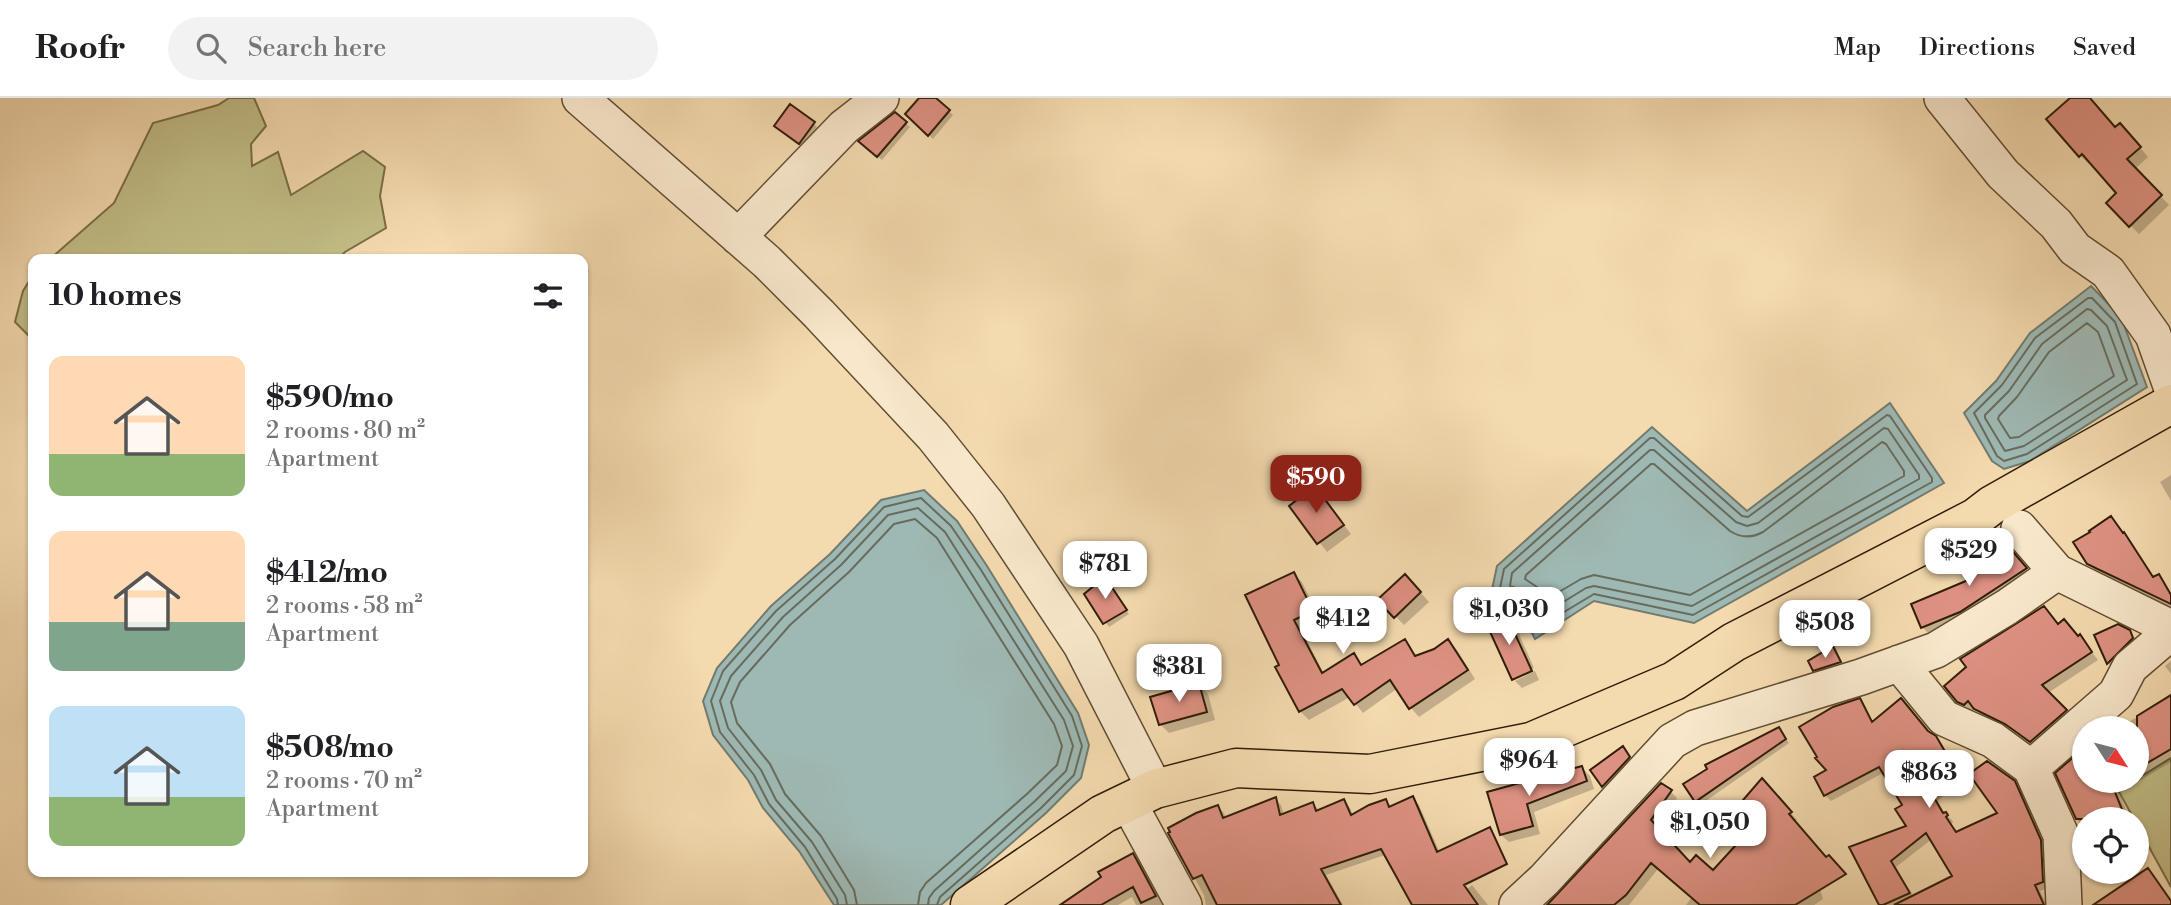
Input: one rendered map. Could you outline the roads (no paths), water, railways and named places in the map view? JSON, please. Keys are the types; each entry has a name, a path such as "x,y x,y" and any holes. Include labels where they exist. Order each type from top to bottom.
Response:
{"main road":[{"path":"970,905 1103,814 1142,795 1236,768 1370,774 1531,743 1674,681 1734,642 1975,518 1992,505 2171,404"}],"street":[{"path":"580,98 767,262 933,436 988,505 1081,645 1184,905"},
{"path":"738,237 844,127 881,98"},
{"path":"1942,98 2003,174 2056,224 2075,249 2108,272 2153,335 2171,386"},
{"path":"2020,528 2057,572 2171,630 2130,667 2116,694 2031,768"},
{"path":"1517,905 1544,880 1672,741 1695,728 1936,650 2007,607 2057,572"},
{"path":"1899,663 1944,718 1993,740 2031,768 2060,835 2064,905"}],"water":[{"path":"2091,286 2121,317 2147,387 2030,461 2004,469 1992,461 1964,413 1996,381 2030,333"},
{"path":"1890,403 1944,483 1694,623 1594,601 1535,639 1519,606 1490,599 1497,566 1652,427 1747,511"},
{"path":"924,490 957,521 987,566 1078,713 1089,745 1081,778 1046,813 941,905 834,905 799,851 763,808 748,780 713,735 703,701 717,668 771,606 830,554 881,500"}]}
